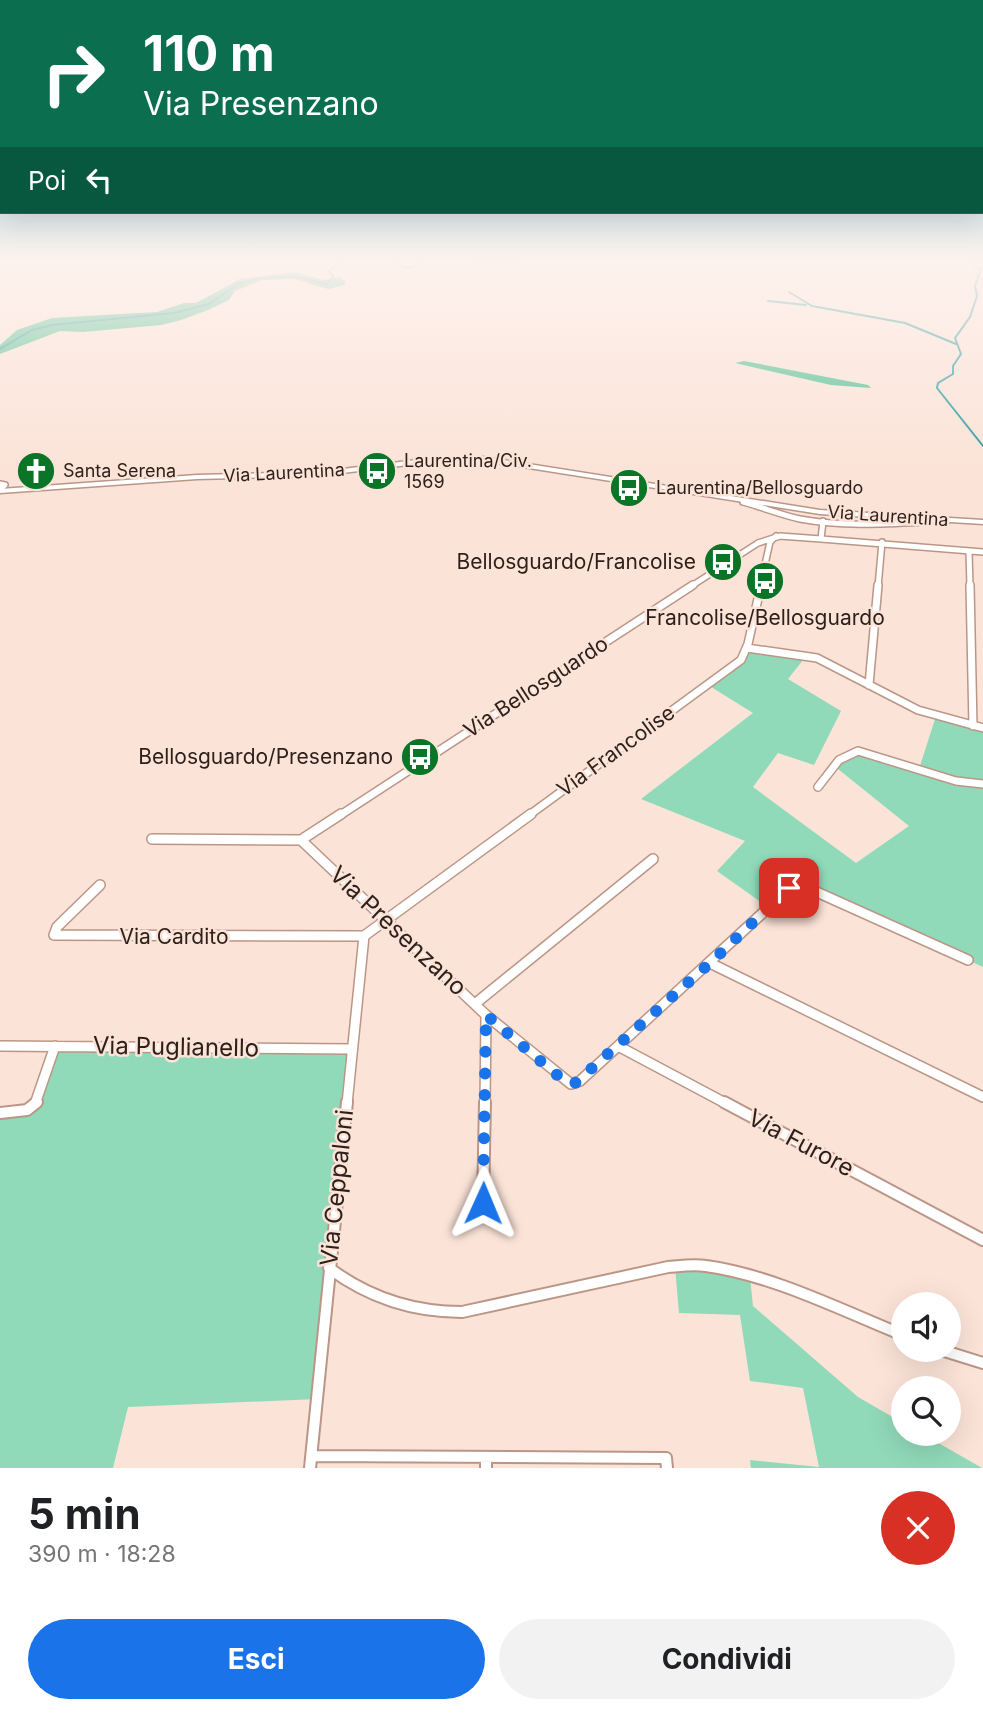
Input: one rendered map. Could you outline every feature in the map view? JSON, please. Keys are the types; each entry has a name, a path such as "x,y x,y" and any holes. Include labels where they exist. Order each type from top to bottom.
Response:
{"main road":[{"name":"Via Laurentina","path":"0,490 197,477 318,474 467,458 509,462 788,511 983,522"}],"street":[{"path":"0,484 5,485 0,490"},
{"path":"788,511 822,522 858,524 951,521"},
{"path":"821,538 822,522"},
{"name":"Via Bellosguardo","path":"301,840 758,542 776,536 882,542 983,552"},
{"name":"Via Francolise","path":"386,920 742,659 747,648 770,542 776,536"},
{"path":"758,542 769,549"},
{"path":"869,685 882,542"},
{"path":"969,551 973,726"},
{"path":"747,648 817,658 918,710 983,728"},
{"path":"818,787 835,761 847,753 858,751 956,781 983,784"},
{"path":"152,839 301,840"},
{"name":"Via Presenzano","path":"301,840 486,1015 571,1084 580,1081 710,963 784,891 797,886 968,960"},
{"path":"476,1003 653,859"},
{"name":"Via Cardito","path":"100,884 57,928 54,935 364,936"},
{"path":"364,936 386,920"},
{"name":"Via Ceppaloni","path":"311,1462 364,936"},
{"path":"710,963 983,1097"},
{"path":"483,1203 486,1015"},
{"name":"Via Puglianello","path":"0,1046 351,1049"},
{"path":"0,1112 27,1110 37,1103 55,1046"},
{"name":"Via Furore","path":"618,1046 983,1240"},
{"path":"330,1268 351,1284 377,1297 407,1306 452,1312 482,1309 668,1267 710,1266 791,1290 891,1330"},
{"path":"961,1356 983,1363"},
{"path":"311,1462 486,1463 666,1458 667,1468"}],"green space":[{"path":"15,332 59,332 0,354 0,345"},
{"path":"744,361 868,385 871,388 831,385 735,363"},
{"path":"747,648 807,655 788,679 841,711 814,765 778,753 753,787 856,863 909,826 833,765 853,751 919,769 936,716 983,728 983,967 810,889 797,886 768,907 717,871 745,841 641,799 753,713 708,685 742,659"},
{"path":"55,1046 351,1049 317,1399 128,1407 113,1468 0,1468 0,1112 27,1110 41,1096"},
{"path":"675,1267 750,1277 753,1306 858,1397 891,1416 891,1446 944,1446 982,1468 751,1468 750,1460 819,1467 803,1388 750,1381 740,1315 679,1313"}],"waterway":[{"path":"0,349 29,332"},
{"path":"926,332 956,344"},
{"path":"960,332 955,338 961,354 953,366 953,374 938,383 937,388 983,446"}],"place":[{"name":"Santa Serena","path":"36,471"},
{"name":"Laurentina/Civ. 1569","path":"377,471"},
{"name":"Laurentina/Bellosguardo","path":"629,488"},
{"name":"Bellosguardo/Francolise","path":"723,562"},
{"name":"Francolise/Bellosguardo","path":"765,581"},
{"name":"Bellosguardo/Presenzano","path":"420,757"}],"route":[{"path":"483,1203 486,1015 563,1080 574,1084 710,963 789,888"}]}
